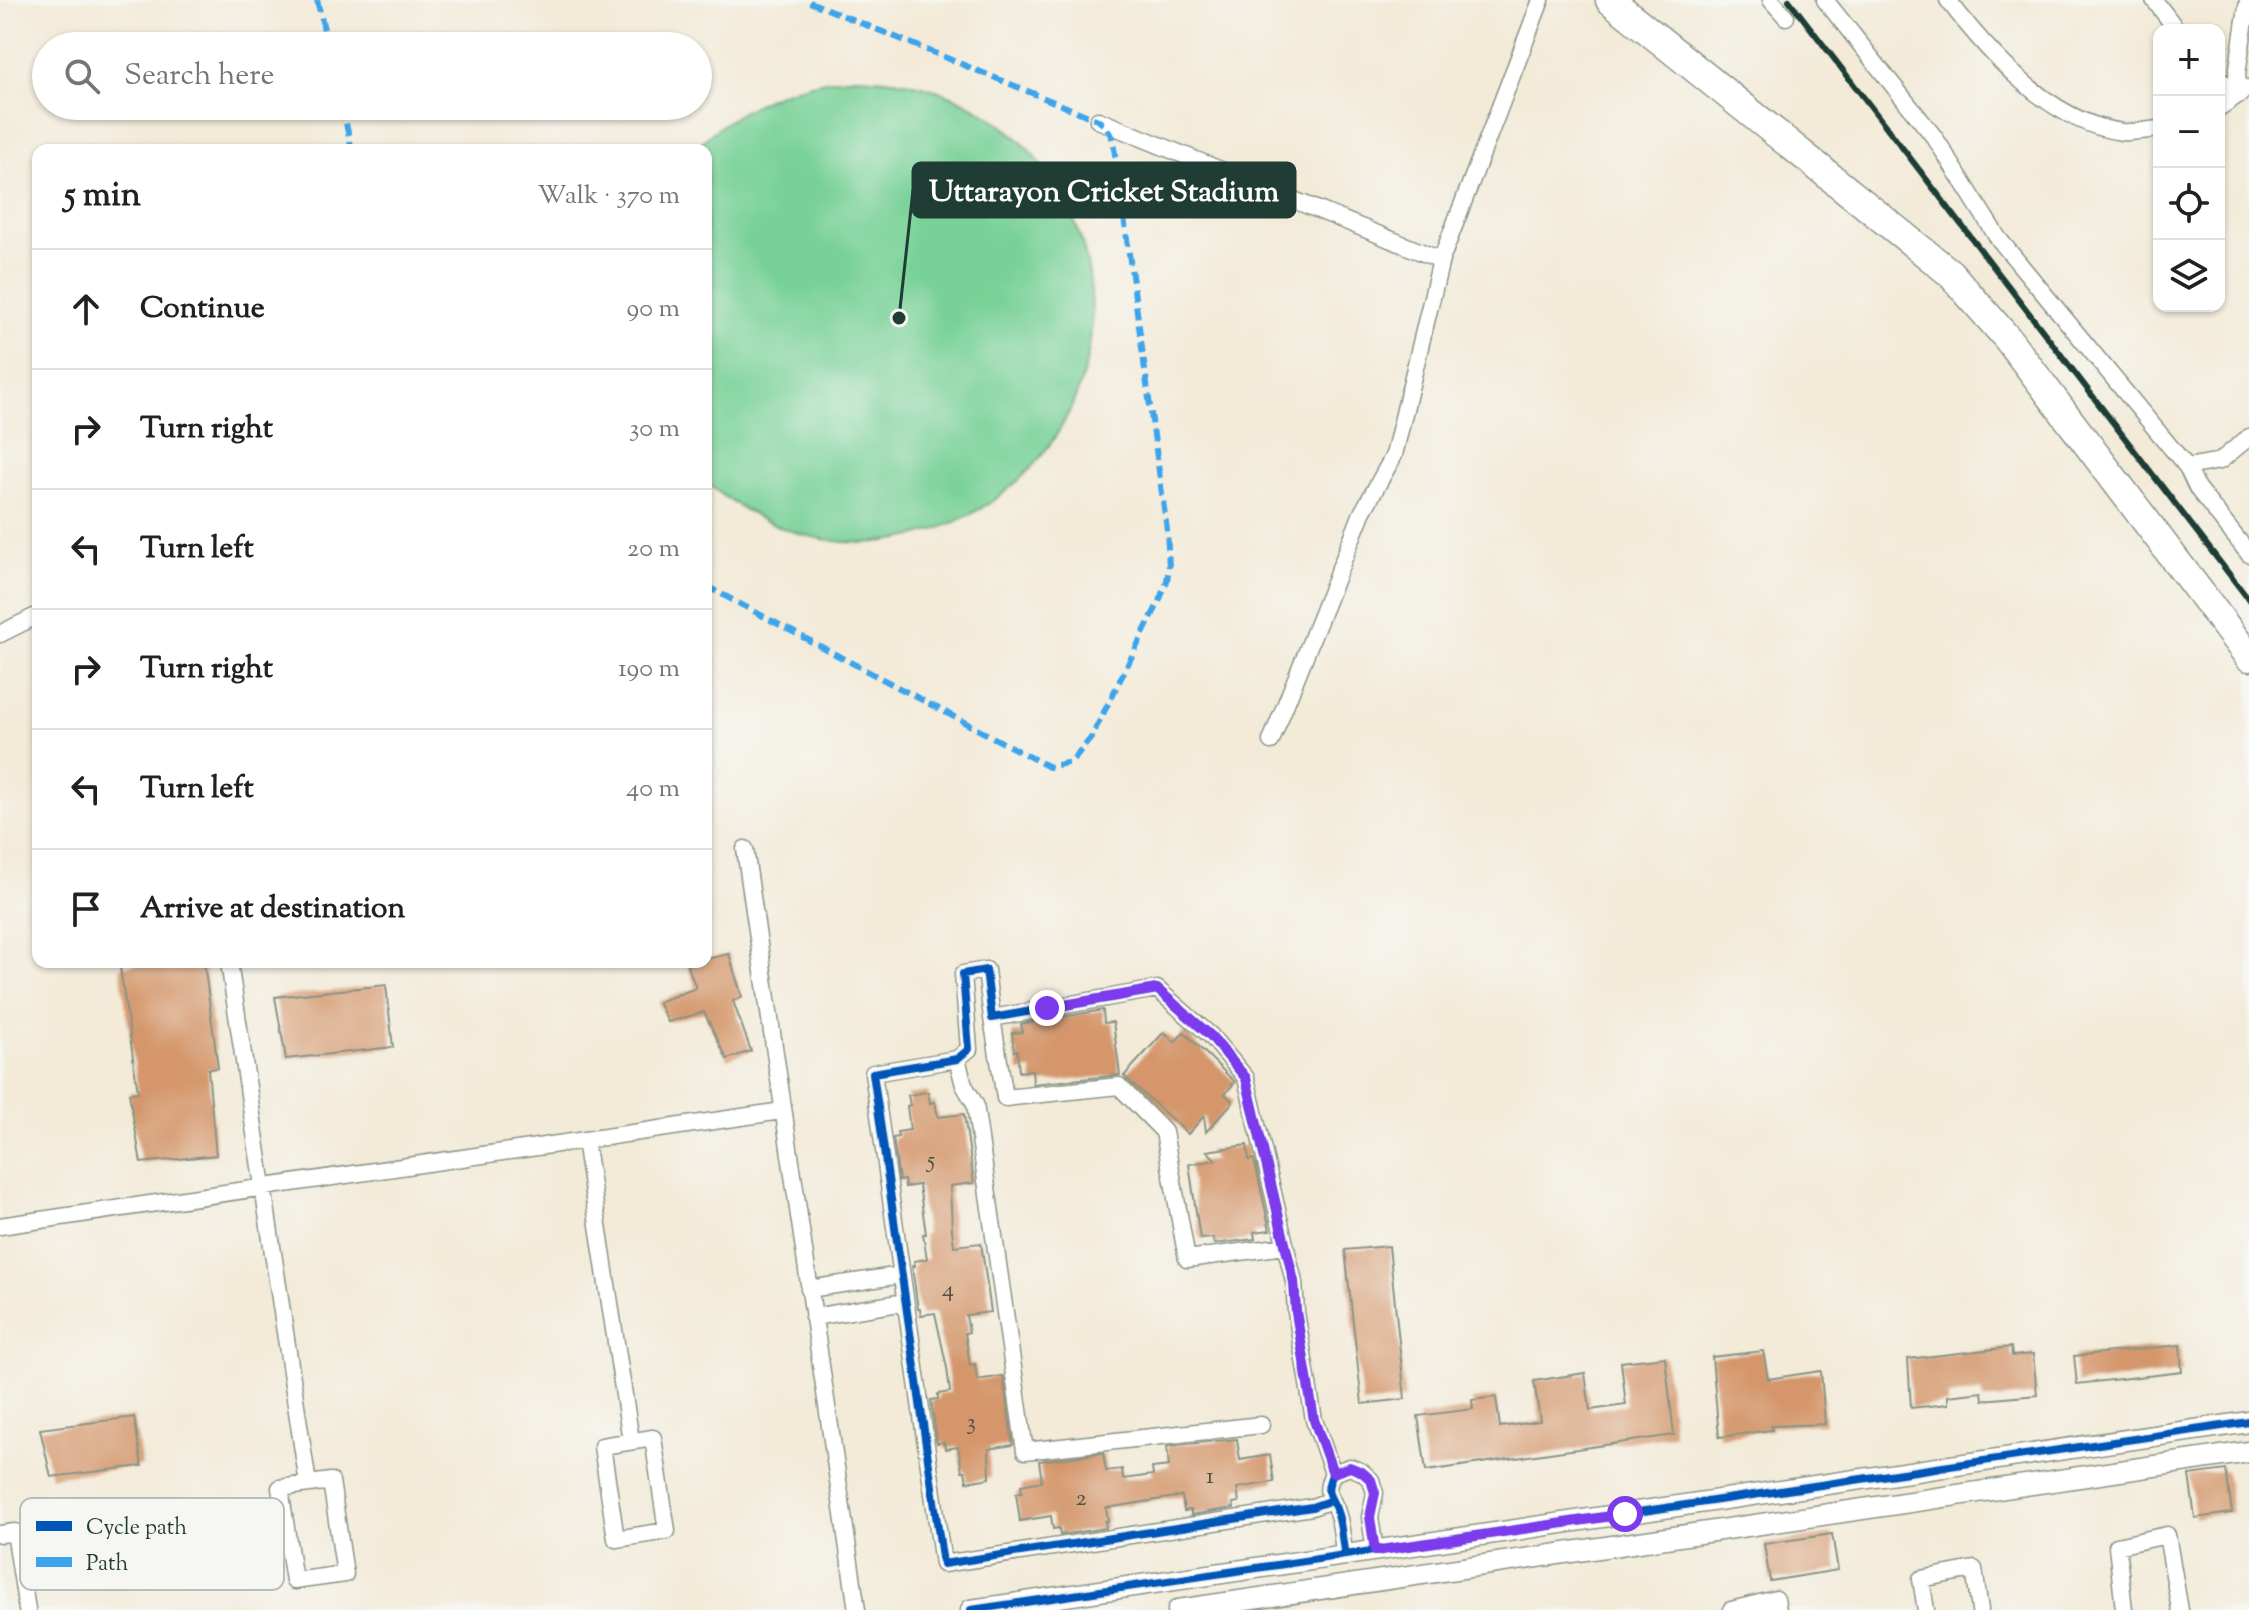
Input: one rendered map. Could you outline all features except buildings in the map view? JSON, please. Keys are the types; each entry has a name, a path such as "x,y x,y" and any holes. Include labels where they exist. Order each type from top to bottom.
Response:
{"highway":[{"path":"1610,0 1950,273 2007,338 2249,657"}],"street":[{"path":"1271,741 1362,513 1394,455 1441,260 1541,0"},
{"path":"1771,0 1786,17"},
{"path":"1825,0 1935,138 1998,238 2187,467 2197,488 2249,554"},
{"path":"1948,0 1975,35 2023,83 2077,119 2123,132 2153,130"},
{"path":"2154,0 2172,24"},
{"path":"2244,91 2237,74 2248,0"},
{"path":"2225,82 2244,91"},
{"path":"2225,104 2244,91"},
{"path":"1098,120 1441,260"},
{"path":"2187,467 2220,461 2249,437"},
{"path":"0,634 32,618"},
{"path":"745,849 857,1610"},
{"path":"230,968 308,1484"},
{"path":"1286,1246 1187,1259 1164,1132 1119,1086 1005,1098 986,970 963,974 969,1049 957,1059 873,1073 943,1564 1312,1507 1329,1501"},
{"path":"992,1018 1157,989 1211,1036 1246,1078 1294,1282 1314,1420 1333,1473 1327,1486 1329,1501 1338,1512 1345,1555"},
{"path":"957,1059 964,1085 975,1104 1025,1451 1261,1425"},
{"path":"0,1226 782,1111"},
{"path":"585,1140 631,1441"},
{"path":"809,1289 901,1275"},
{"path":"813,1317 905,1302"},
{"path":"971,1610 2249,1422"},
{"path":"653,1438 667,1531 616,1539 602,1446 631,1441 653,1438"},
{"path":"1178,1610 2249,1452"},
{"path":"1333,1473 1350,1467 1371,1480 1375,1493 1370,1517 1375,1551"},
{"path":"282,1498 280,1488 331,1481 345,1574 294,1581 284,1515"},
{"path":"0,1534 15,1532 20,1564"},
{"path":"2124,1610 2117,1546 2167,1535 2180,1610"},
{"path":"1926,1610 1921,1579 1974,1569 1980,1610"},
{"path":"24,1590 27,1610"},
{"path":"1731,1610 1776,1599 1778,1610"}],"green space":[{"path":"856,77 881,79 932,89 956,98 1006,129 1046,170 1073,218 1088,271 1091,326 1081,381 1058,433 1020,479 989,503 937,529 879,542 832,541 787,530 745,510 712,487 712,144 700,144 729,120 768,98 833,80"}],"railway":[{"path":"1789,0 2249,600"}],"marked path":[{"path":"317,0 325,32"},
{"path":"712,589 1049,767 1071,762 1091,738 1167,581 1167,530 1116,159 1107,128 1098,120 805,0"},
{"path":"345,120 351,144"}],"cycle path":[{"path":"1329,1501 1312,1507 943,1564 873,1073 957,1059 969,1049 963,974 986,970 992,1018 1157,989 1211,1036 1246,1078 1294,1282 1314,1420 1333,1473 1328,1492 1336,1508 1345,1555"},
{"path":"971,1610 2249,1422"}],"place":[{"name":"Uttarayon Cricket Stadium","path":"899,318"}],"route":[{"path":"1047,1008 1157,989 1211,1036 1246,1078 1294,1282 1314,1420 1333,1473 1350,1467 1371,1480 1375,1493 1370,1517 1375,1551 1625,1514"}]}
